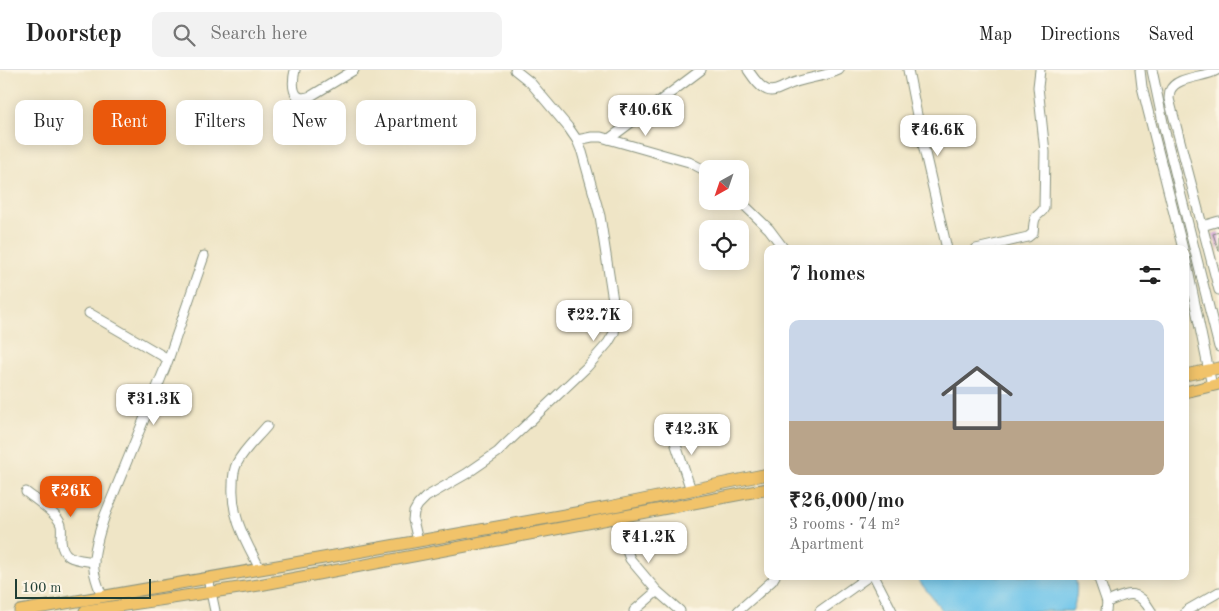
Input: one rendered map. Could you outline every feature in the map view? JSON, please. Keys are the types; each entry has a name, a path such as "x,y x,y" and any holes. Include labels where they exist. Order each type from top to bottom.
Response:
{"main road":[{"path":"1189,374 1214,369"},
{"path":"1189,391 1216,385"},
{"path":"20,611 609,507 764,475"},
{"path":"92,610 259,585 764,490"},
{"path":"320,559 322,572"}],"street":[{"path":"295,70 294,92 304,99 354,70"},
{"path":"418,541 413,520 414,512 422,501 498,452 587,367 608,343 614,333 616,320 600,216 582,152 577,140 568,127 530,82 515,70"},
{"path":"609,139 701,70"},
{"path":"748,70 762,88 768,91 839,70"},
{"path":"908,70 946,245"},
{"path":"992,245 1033,233 1034,221 1044,208 1045,152 1038,87 1040,70"},
{"path":"1140,70 1142,87 1182,245"},
{"path":"1152,70 1165,132 1219,347"},
{"path":"1217,70 1175,84 1170,91 1169,99 1219,290"},
{"path":"577,140 601,136 689,162 699,167"},
{"path":"749,210 769,229 781,245"},
{"path":"1202,226 1219,221"},
{"path":"102,596 95,576 94,562 98,535 104,515 168,359 204,256"},
{"path":"1189,272 1214,369 1216,385"},
{"path":"90,313 168,359"},
{"path":"260,569 237,521 232,498 236,464 243,453 267,426"},
{"path":"671,430 691,490"},
{"path":"26,492 51,512 61,525 64,552 74,558 94,562"},
{"path":"615,518 630,559 657,591 680,611"},
{"path":"208,578 215,611"},
{"path":"738,611 773,580"},
{"path":"820,611 863,580"},
{"path":"876,580 892,611"},
{"path":"1099,580 1106,606 1127,594 1132,594 1142,599 1151,611"},
{"path":"634,611 657,591"},
{"path":"1186,611 1219,592"}],"water":[{"path":"918,580 1076,580 1075,604 1072,611 943,611"}],"building":[{"path":"1219,232 1219,251 1213,234"}]}
